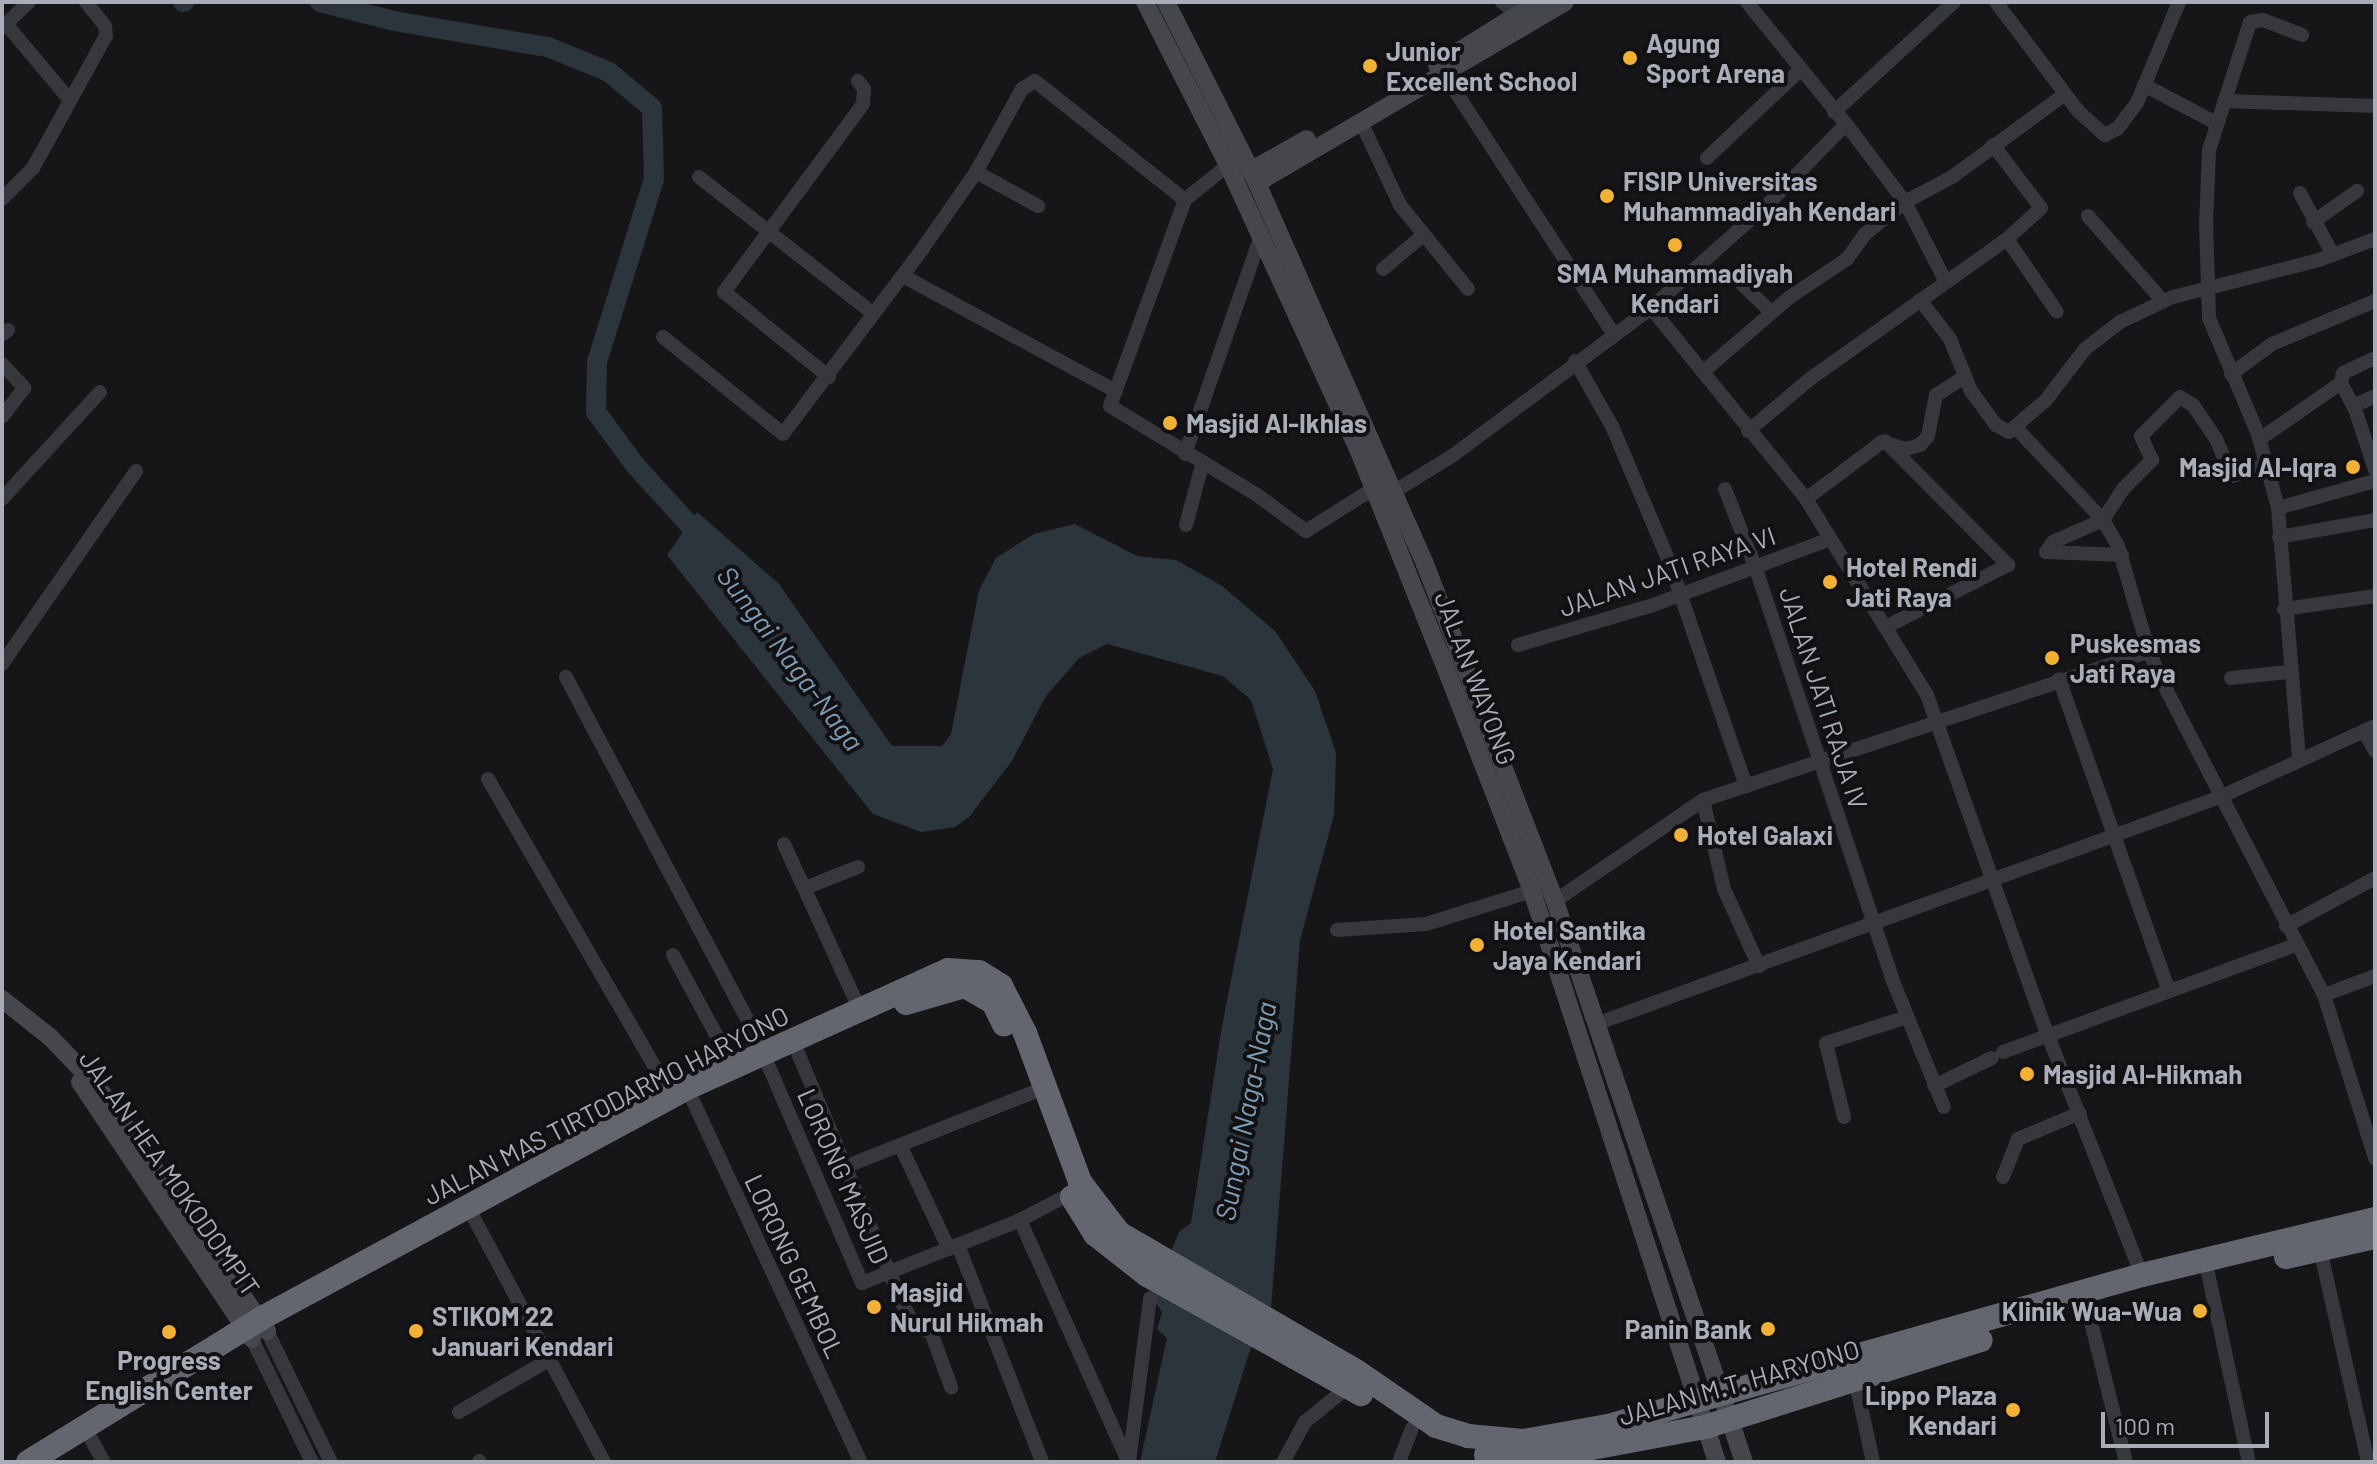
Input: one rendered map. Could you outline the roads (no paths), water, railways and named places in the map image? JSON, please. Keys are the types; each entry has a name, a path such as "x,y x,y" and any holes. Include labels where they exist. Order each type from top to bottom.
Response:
{"highway":[{"name":"JALAN MAS TIRTODARMO HARYONO","path":"684,1096 767,1060 859,1008 948,970 979,972 1001,986 1010,1001 1070,1194 1095,1234 1150,1276"},
{"name":"JALAN MAS TIRTODARMO HARYONO","path":"256,1329 734,1068 798,1053 888,1009 965,986 993,1002 1080,1182 1098,1211 1150,1276"},
{"name":"JALAN M.T. HARYONO","path":"1150,1276 1356,1371 1436,1426 1468,1436 1550,1438 1723,1390 1774,1381 2142,1275 2375,1219"},
{"name":"JALAN M.T. HARYONO","path":"1268,1332 1412,1428 1454,1449 1538,1458 1705,1427 2087,1306 2208,1273 2375,1237"},
{"path":"53,1462 256,1329"},
{"path":"28,1462 256,1329"}],"main road":[{"name":"JALAN WAYONG","path":"1145,2 1228,165 1373,489 1532,891 1651,1247 1694,1398 1717,1462"},
{"name":"JALAN WAYONG","path":"1166,2 1257,175 1395,491 1555,901 1723,1390 1744,1462"},
{"path":"1257,175 1538,2"},
{"path":"1257,175 1361,122 1565,2"},
{"name":"JALAN HEA MOKODOMPIT","path":"2,999 50,1037 110,1113 256,1329"},
{"name":"JALAN HEA MOKODOMPIT","path":"2,1012 54,1054 110,1113"}],"street":[{"path":"29,2 4,26 68,98"},
{"path":"2,199 33,168 107,30 86,2"},
{"path":"1502,2 1518,15"},
{"path":"1834,112 1954,2"},
{"path":"1996,2 2065,94 2098,132 2110,135 2132,112 2179,2"},
{"path":"1749,3 1905,202 1946,282"},
{"path":"2299,758 2288,672 2278,508 2260,439 2209,318 2206,290 2206,166 2216,123 2250,22 2263,20 2302,35"},
{"path":"1707,158 1801,69"},
{"path":"1444,74 1614,335"},
{"path":"829,377 724,292 863,104 864,89 858,81"},
{"path":"663,337 781,434 829,377 903,276 976,172 1022,89 1035,81 1185,200"},
{"path":"2144,85 2216,123"},
{"path":"1704,371 1771,312 1847,259 1865,234 1905,202 2065,94"},
{"path":"2224,101 2375,106"},
{"path":"1361,122 1390,187 1422,236 1468,289"},
{"path":"1395,491 1452,456 1575,361 1651,308 1769,203 1846,124"},
{"path":"1748,431 1920,300 2007,239 2041,208 1993,145"},
{"path":"1228,165 1185,200 1110,406 1202,465 1257,495 1306,531 1373,489"},
{"path":"976,172 1038,206"},
{"path":"699,177 874,314"},
{"path":"2313,222 2357,191"},
{"path":"2300,193 2333,255"},
{"path":"2088,216 2163,301"},
{"path":"1185,454 1261,236"},
{"path":"1383,269 1422,236"},
{"path":"2007,239 2057,312"},
{"path":"1920,300 1950,339 1963,378 1996,425 2009,432 2046,400 2092,343 2163,301 2333,255 2375,239"},
{"path":"903,276 1116,391"},
{"path":"1742,284 1771,312"},
{"path":"2231,374 2272,344 2375,301"},
{"path":"1651,308 1806,499 1888,626 1939,724 2047,1033 2142,1275"},
{"path":"2375,358 2343,373 2341,383 2354,406 2375,470"},
{"path":"1575,361 1612,426 1681,594 1746,786"},
{"path":"2,364 24,388 2,417"},
{"path":"1885,441 1906,449 1924,442 1934,399 1963,378"},
{"path":"2260,439 2341,383"},
{"path":"2,499 100,392"},
{"path":"2122,555 2046,552 2053,542 2103,520 2124,488 2152,460 2141,436 2183,396 2216,439 2232,476 2268,464"},
{"path":"2354,406 2375,396"},
{"path":"2016,428 2103,520 2122,555 2149,652 2220,797 2324,995 2375,1158"},
{"path":"1806,499 1885,441"},
{"path":"1885,441 2008,565 1888,626"},
{"path":"1186,525 1202,465"},
{"path":"2,664 136,471"},
{"path":"2278,508 2375,481"},
{"name":"JALAN JATI RAJA IV","path":"1725,489 1756,569 1907,1017 1944,1107"},
{"path":"2279,537 2375,520"},
{"name":"JALAN JATI RAYA VI","path":"1518,645 1756,569 1830,539"},
{"path":"2284,609 2375,596"},
{"path":"1555,901 1703,800 1939,724 2059,679 2149,652"},
{"path":"2231,678 2288,672"},
{"path":"566,677 767,1060"},
{"path":"2059,679 2168,989"},
{"path":"1596,1024 2112,833 2220,797 2299,758 2370,730 2375,751"},
{"name":"LORONG GEMBOL","path":"488,779 684,1096 861,1462"},
{"path":"1703,800 1724,889 1759,966"},
{"path":"784,844 859,1008"},
{"path":"805,888 858,867"},
{"path":"2286,926 2375,878"},
{"path":"1337,930 1426,924 1532,891"},
{"path":"1934,1086 2047,1033 2296,945"},
{"path":"673,955 734,1068"},
{"path":"2324,995 2375,976"},
{"path":"1844,1117 1826,1043 1907,1017"},
{"path":"798,1053 847,1166 888,1273 915,1326 931,1332 951,1387"},
{"name":"LORONG MASJID","path":"767,1060 859,1281 888,1273"},
{"path":"847,1166 1038,1091"},
{"path":"2003,1177 2018,1139 2080,1113"},
{"path":"900,1145 953,1247 1042,1462"},
{"path":"888,1273 1020,1220 1070,1194"},
{"path":"471,1214 601,1461"},
{"path":"1020,1220 1128,1462"},
{"path":"2320,1249 2369,1442 2368,1462"},
{"path":"2208,1273 2249,1462"},
{"path":"1128,1462 1150,1276"},
{"path":"2087,1306 2126,1462"},
{"path":"256,1329 312,1462"},
{"path":"256,1329 331,1462"},
{"path":"459,1412 547,1361"},
{"path":"1855,1379 1873,1462"},
{"path":"1283,1462 1305,1422 1349,1386"},
{"path":"1399,1462 1412,1428"},
{"path":"91,1439 104,1462"}],"water":[{"path":"697,512 779,584 892,746 942,746 951,734 979,590 996,558 1034,534 1075,524 1137,556 1176,560 1222,586 1275,631 1315,691 1336,753 1334,815 1300,940 1271,1308 1249,1353 1215,1462 1140,1462 1167,1338 1157,1329 1162,1312 1152,1297 1179,1232 1191,1223 1222,1026 1273,769 1251,700 1223,676 1107,644 1079,658 1046,696 1012,761 969,817 955,827 921,832 873,814 667,555"}],"waterway":[{"name":"Sungai Naga-Naga","path":"320,2 394,21 548,47 609,72 652,108 654,179 597,362 596,412 635,465 707,544"}],"place":[{"name":"Agung Sport Arena","path":"1630,58"},
{"name":"Junior Excellent School","path":"1370,66"},
{"name":"FISIP Universitas Muhammadiyah Kendari","path":"1607,196"},
{"name":"SMA Muhammadiyah Kendari","path":"1675,245"},
{"name":"Masjid Al-Ikhlas","path":"1170,423"},
{"name":"Masjid Al-Iqra","path":"2353,467"},
{"name":"Hotel Rendi Jati Raya","path":"1830,582"},
{"name":"Puskesmas Jati Raya","path":"2052,658"},
{"name":"Hotel Galaxi","path":"1681,835"},
{"name":"Hotel Santika Jaya Kendari","path":"1477,945"},
{"name":"Masjid Al-Hikmah","path":"2027,1074"},
{"name":"Masjid Nurul Hikmah","path":"874,1307"},
{"name":"Klinik Wua-Wua","path":"2200,1311"},
{"name":"Panin Bank","path":"1768,1329"},
{"name":"STIKOM 22 Januari Kendari","path":"416,1331"},
{"name":"Progress English Center","path":"169,1332"},
{"name":"Lippo Plaza Kendari","path":"2013,1410"}]}
